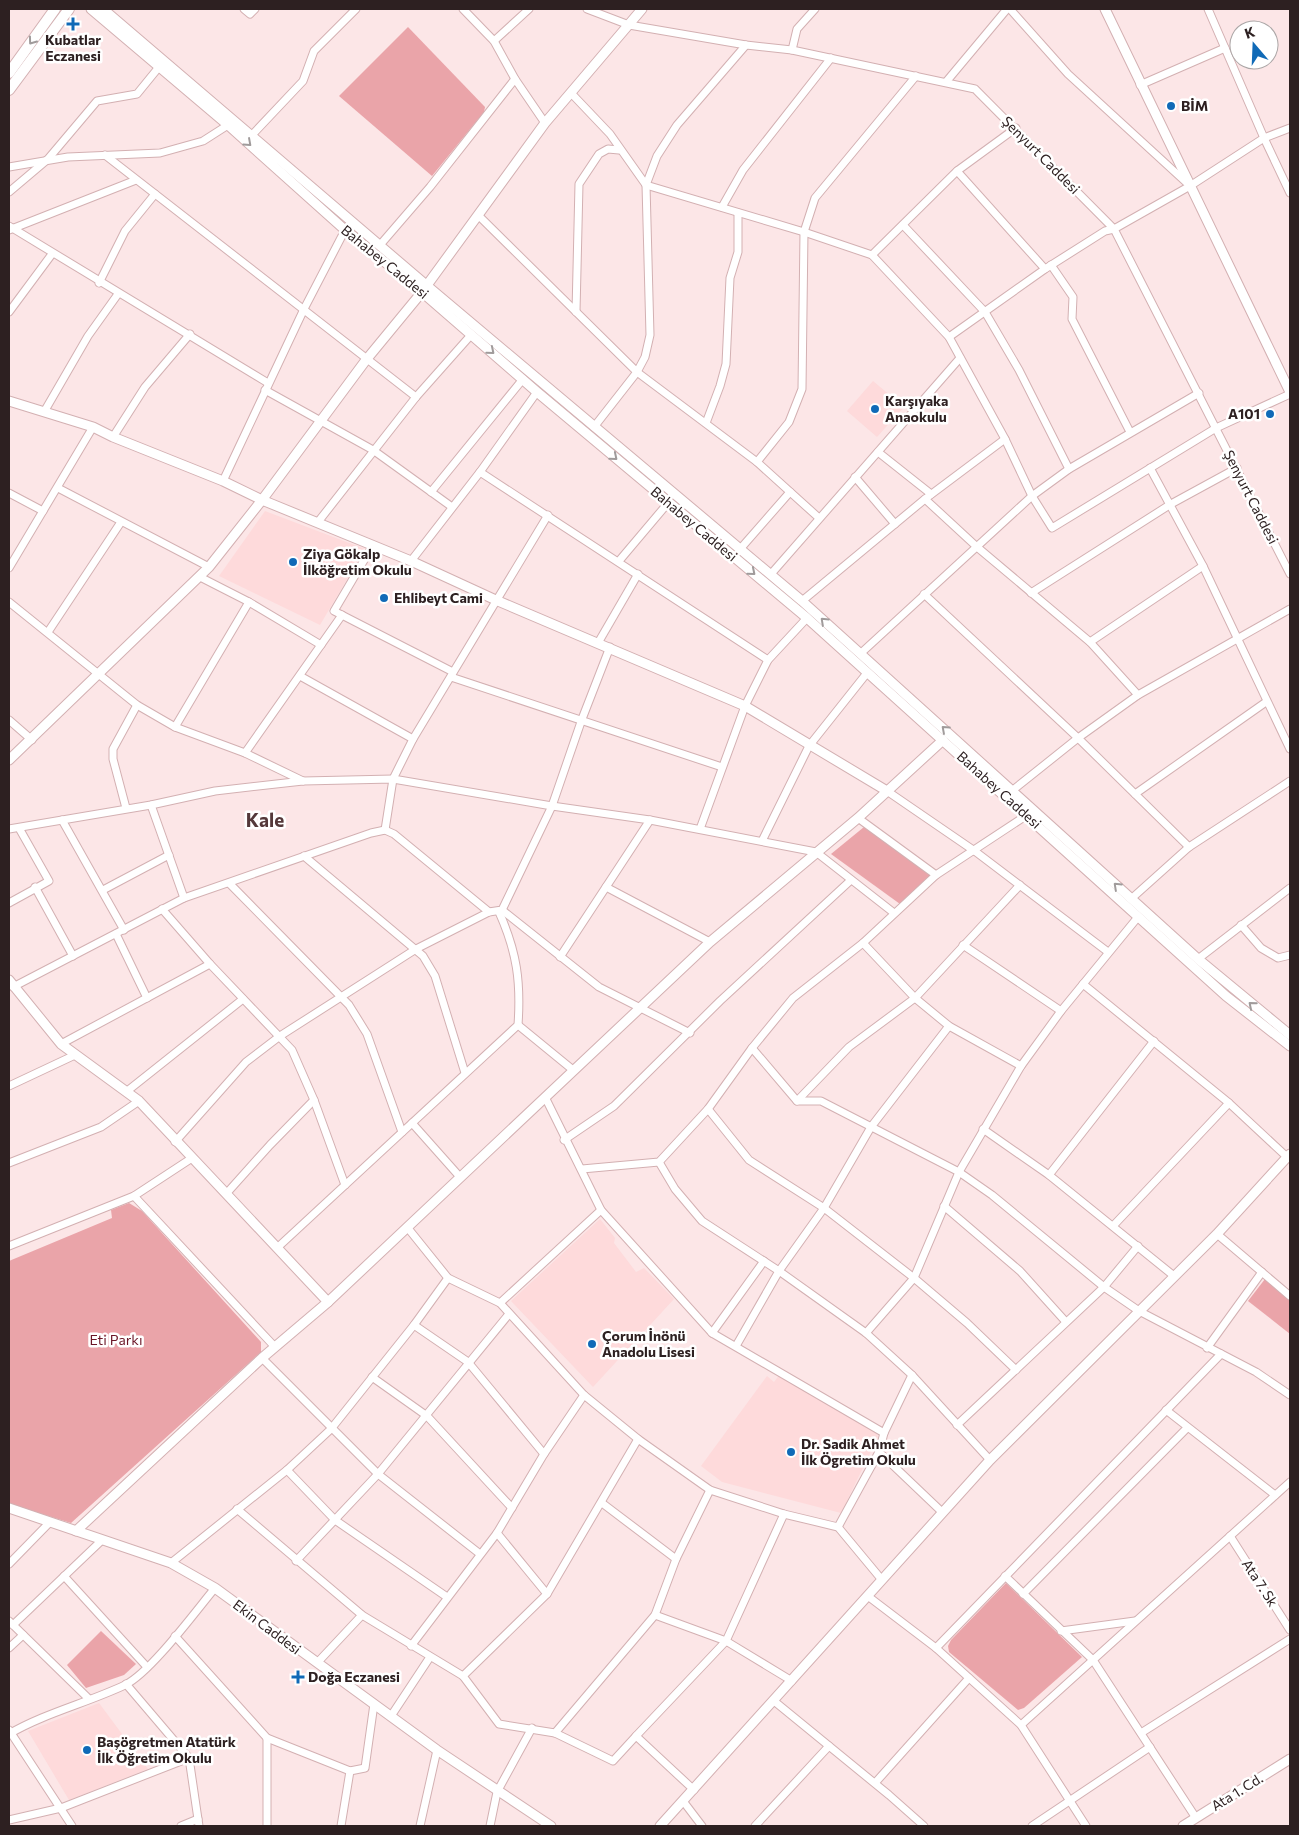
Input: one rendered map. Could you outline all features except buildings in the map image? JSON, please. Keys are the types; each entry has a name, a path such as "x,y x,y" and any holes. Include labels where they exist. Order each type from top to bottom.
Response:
{"main road":[{"path":"9,73 55,9"},
{"path":"9,90 69,9"}],"street":[{"name":"Bahabey Caddesi","path":"91,9 228,126 345,230 424,288 741,548 1013,790 1198,959 1290,1035"},
{"name":"Bahabey Caddesi","path":"103,9 380,245 472,335 537,392 807,618 1226,996 1290,1046"},
{"path":"252,135 303,81 314,51 356,9"},
{"path":"463,9 494,41 515,79 545,123"},
{"path":"494,41 529,9"},
{"name":"Şenyurt Caddesi","path":"587,9 629,25 746,45 792,50 975,89 1016,128 1114,229 1290,574"},
{"path":"9,760 32,740 210,567 322,421 366,360 479,216 545,123 642,9"},
{"path":"792,50 797,29 815,9"},
{"path":"946,82 1008,9 1068,74 1190,186"},
{"path":"571,93 610,134 619,150 646,185 804,232 872,255 949,337 1005,439 1032,496 1052,528 1216,428 1290,393 1105,9"},
{"path":"1208,9 1290,193"},
{"path":"594,428 637,372 645,357 650,335 646,185 657,156 677,125 746,45"},
{"path":"1140,85 1225,48"},
{"path":"722,207 743,170 830,58"},
{"path":"9,192 48,159 97,101 137,94 159,67"},
{"path":"758,462 789,422 802,390 804,232 815,198 916,76"},
{"path":"380,245 430,187 515,79"},
{"path":"9,167 48,159 160,153 202,141 228,126"},
{"path":"872,255 957,171 1016,128"},
{"path":"949,337 1048,267 1105,231 1114,229 1190,186 1264,138 1290,128"},
{"path":"576,312 579,184 598,154 608,149 619,150"},
{"path":"105,155 304,308 366,360 416,397"},
{"path":"957,171 1073,296 1072,319 1130,432"},
{"path":"10,228 136,180"},
{"path":"100,283 125,230 155,194"},
{"path":"706,423 726,364 730,278 738,252 738,213"},
{"path":"479,216 637,372 758,462 819,518"},
{"path":"903,226 985,312 1019,370 1069,468"},
{"path":"10,228 118,294 190,334 266,386 372,450 452,506"},
{"path":"223,481 266,386 345,230"},
{"path":"9,312 52,254"},
{"path":"44,412 88,336 118,294"},
{"path":"113,437 145,387 190,334"},
{"path":"318,522 372,450 416,397 472,335"},
{"path":"771,574 960,358"},
{"path":"431,492 524,379"},
{"path":"411,561 480,472 537,392"},
{"path":"860,654 1032,496 1069,468 1199,393"},
{"path":"9,401 93,427 113,437 223,481 262,500 411,561 498,601 744,706 887,791 976,852 1108,952"},
{"path":"9,568 93,427"},
{"path":"802,601 928,496 1005,439"},
{"path":"878,452 928,496 977,547 1090,642 1138,695"},
{"path":"1150,468 1203,566 1236,639 1290,749"},
{"path":"1032,593 1170,504 1237,468"},
{"path":"480,472 768,660"},
{"path":"855,477 894,524"},
{"path":"58,488 210,567"},
{"path":"741,548 790,492"},
{"path":"9,493 43,511"},
{"path":"619,561 668,503"},
{"path":"385,830 392,779 452,674 548,516"},
{"path":"48,632 121,522"},
{"path":"372,545 334,611 452,674 722,767"},
{"path":"1090,642 1203,566"},
{"path":"598,643 638,574"},
{"path":"200,577 249,602 321,645"},
{"path":"924,594 1078,738 1189,847"},
{"path":"9,602 137,705 176,727 244,753 303,781"},
{"path":"176,727 249,602"},
{"path":"1013,790 1078,738 1138,695 1290,609"},
{"path":"244,753 342,614"},
{"path":"700,829 744,706 768,660 807,618"},
{"path":"277,1248 518,1026 519,979 515,953 500,911 552,806 582,719 610,648"},
{"path":"762,841 809,746 867,673"},
{"path":"300,676 413,740"},
{"path":"1135,794 1266,702"},
{"path":"126,808 112,759 113,749 137,705"},
{"path":"9,720 32,740"},
{"path":"76,1531 262,1358 328,1302 710,942 858,818 943,740"},
{"path":"9,829 151,805 215,791 303,781 392,779 552,806 650,820 816,852 894,913"},
{"path":"1131,899 1189,847 1290,781"},
{"path":"151,805 184,898"},
{"path":"582,1169 659,1162 708,1109 752,1048 793,998 863,943 936,876 976,852 1027,815"},
{"path":"858,818 936,876"},
{"path":"62,820 124,930"},
{"path":"560,957 650,820"},
{"path":"9,903 49,881 19,828"},
{"path":"328,1302 175,1142 139,1101 61,1044 11,983 73,956 184,898 385,830 394,834 489,912"},
{"path":"103,890 169,855"},
{"path":"304,856 416,949 435,976 465,1073"},
{"path":"564,1140 614,1106 690,1033 720,1001 851,880"},
{"path":"230,884 342,996 367,1034 402,1132"},
{"path":"797,1101 849,1047 915,998 962,945 1020,885"},
{"path":"35,887 73,956"},
{"path":"606,887 710,942"},
{"path":"1198,959 1290,888"},
{"path":"162,909 210,964 292,1050 314,1100 344,1185"},
{"path":"175,1142 246,1062 280,1036 416,949 489,912 500,911 599,987 690,1033"},
{"path":"866,1333 914,1278 958,1172 1021,1066 1061,1011 1138,917"},
{"path":"1241,926 1261,948 1278,958 1290,954"},
{"path":"116,934 147,998"},
{"path":"863,943 915,998 949,1026 1021,1066"},
{"path":"962,945 1061,1011"},
{"path":"61,1044 210,964"},
{"path":"660,1826 869,1597 942,1512 990,1460 1217,1234 1289,1156 1229,1103 1083,984"},
{"path":"126,1092 243,999"},
{"path":"518,1026 573,1070"},
{"path":"736,1346 779,1271 824,1208 871,1127 949,1026"},
{"path":"1049,1175 1154,1041"},
{"path":"752,1048 797,1101 821,1101 958,1172 992,1195 1104,1287 1139,1311 1256,1372 1290,1395"},
{"path":"9,1086 75,1055"},
{"path":"545,1097 564,1140 582,1169 601,1210 712,1333 884,1433"},
{"path":"226,1194 314,1100"},
{"path":"9,1163 101,1127 139,1101"},
{"path":"1112,1226 1229,1103"},
{"path":"708,1109 749,1160 824,1208 914,1278 967,1323 1016,1370"},
{"path":"412,1123 460,1177"},
{"path":"984,1129 1049,1175 1174,1276"},
{"path":"9,1246 134,1196 192,1158"},
{"path":"659,1162 676,1189 702,1221 779,1271 866,1333 912,1375 990,1460"},
{"path":"134,1196 275,1347"},
{"path":"944,1206 1020,1271 1066,1322"},
{"path":"500,1303 601,1210"},
{"path":"407,1227 448,1278 500,1303 584,1395 638,1439 710,1490 784,1514 838,1527 882,1580"},
{"path":"1217,1234 1289,1293"},
{"path":"957,1425 1104,1287 1138,1246"},
{"path":"712,1333 764,1261"},
{"path":"1207,1348 1262,1272"},
{"path":"171,1563 237,1508 287,1470 331,1428 414,1325 448,1278"},
{"path":"296,1561 378,1474 428,1416 468,1362 509,1314"},
{"path":"414,1325 468,1362 544,1454"},
{"path":"936,1648 1221,1354"},
{"path":"262,1358 378,1474 480,1554"},
{"path":"838,1527 879,1452 884,1433 912,1375"},
{"path":"372,1377 428,1416 512,1508"},
{"path":"412,1646 497,1533 544,1454 584,1395"},
{"path":"1166,1410 1275,1495"},
{"path":"1023,1594 1187,1428"},
{"path":"463,1676 547,1594 638,1439"},
{"path":"879,1452 942,1512"},
{"path":"287,1470 335,1520 447,1597"},
{"path":"1021,1725 1290,1482"},
{"path":"555,1733 655,1615 676,1559 710,1490"},
{"path":"602,1503 676,1559"},
{"name":"Ekin Caddesi","path":"9,1508 171,1563 215,1588 437,1750 497,1792 551,1826"},
{"path":"237,1508 296,1561 362,1615 463,1676 499,1724 555,1733 613,1761 726,1641 784,1514"},
{"path":"9,1564 50,1522"},
{"path":"497,1533 547,1594"},
{"name":"Ata 7. Sk","path":"1230,1536 1290,1630"},
{"path":"88,1699 11,1623 102,1541"},
{"path":"64,1576 147,1667"},
{"path":"1006,1576 1093,1660 1196,1818"},
{"path":"72,1826 10,1732 126,1684 147,1667 176,1636 215,1588"},
{"path":"869,1597 936,1648 1021,1725 1072,1800 1086,1826"},
{"path":"317,1663 362,1615"},
{"path":"655,1615 726,1641 792,1681"},
{"path":"1061,1631 1136,1621"},
{"path":"9,1648 23,1635"},
{"path":"176,1636 267,1738 350,1771 364,1768 374,1704"},
{"path":"1141,1733 1290,1639"},
{"path":"391,1716 430,1657"},
{"path":"875,1783 969,1678"},
{"path":"126,1684 189,1758 199,1823 181,1826"},
{"path":"774,1700 924,1826"},
{"path":"490,1826 497,1792 532,1728"},
{"path":"636,1736 694,1790"},
{"path":"267,1738 267,1826"},
{"path":"755,1826 829,1746"},
{"path":"1032,1826 1150,1747"},
{"path":"420,1826 437,1750"},
{"path":"9,1820 61,1808 189,1758"},
{"name":"Ata 1. Cd.","path":"1183,1826 1290,1759"},
{"path":"341,1826 350,1771"},
{"path":"683,1801 702,1826"}],"shaded area":[{"name":"Karşıyaka Anaokulu","path":"873,381 904,407 877,437 847,411"},
{"name":"Ziya Gökalp İlköğretim Okulu","path":"265,511 365,549 320,625 219,576"},
{"name":"Çorum İnönü Anadolu Lisesi","path":"600,1219 615,1238 614,1243 636,1272 644,1268 674,1299 593,1387 511,1301"},
{"name":"Dr. Sadik Ahmet İlk Ögretim Okulu","path":"780,1374 877,1434 878,1437 841,1513 722,1482 701,1466 767,1376 774,1382"},
{"name":"Başögretmen Atatürk İlk Öğretim Okulu","path":"99,1703 148,1769 69,1800 28,1731"}],"green space":[{"path":"408,27 485,107 484,112 432,176 339,96"},
{"path":"864,827 931,876 900,904 831,854"},
{"name":"Eti Parkı","path":"129,1203 142,1211 261,1342 261,1352 71,1523 9,1504 9,1261 112,1218 111,1210"},
{"path":"1265,1279 1290,1301 1290,1334 1248,1301"},
{"path":"1006,1583 1082,1657 1024,1708 1018,1710 949,1652 948,1646 951,1640"},
{"path":"101,1631 136,1664 124,1675 86,1688 67,1665"}],"place":[{"name":"Kubatlar Eczanesi","path":"73,24"},
{"name":"BİM","path":"1171,106"},
{"name":"Karşıyaka Anaokulu","path":"875,409"},
{"name":"A101","path":"1270,414"},
{"name":"Ziya Gökalp İlköğretim Okulu","path":"293,562"},
{"name":"Ehlibeyt Cami","path":"384,598"},
{"name":"Çorum İnönü Anadolu Lisesi","path":"592,1344"},
{"name":"Dr. Sadik Ahmet İlk Ögretim Okulu","path":"791,1452"},
{"name":"Doğa Eczanesi","path":"298,1677"},
{"name":"Başögretmen Atatürk İlk Öğretim Okulu","path":"87,1750"}],"district":[{"name":"Kale","path":"265,820"}]}
